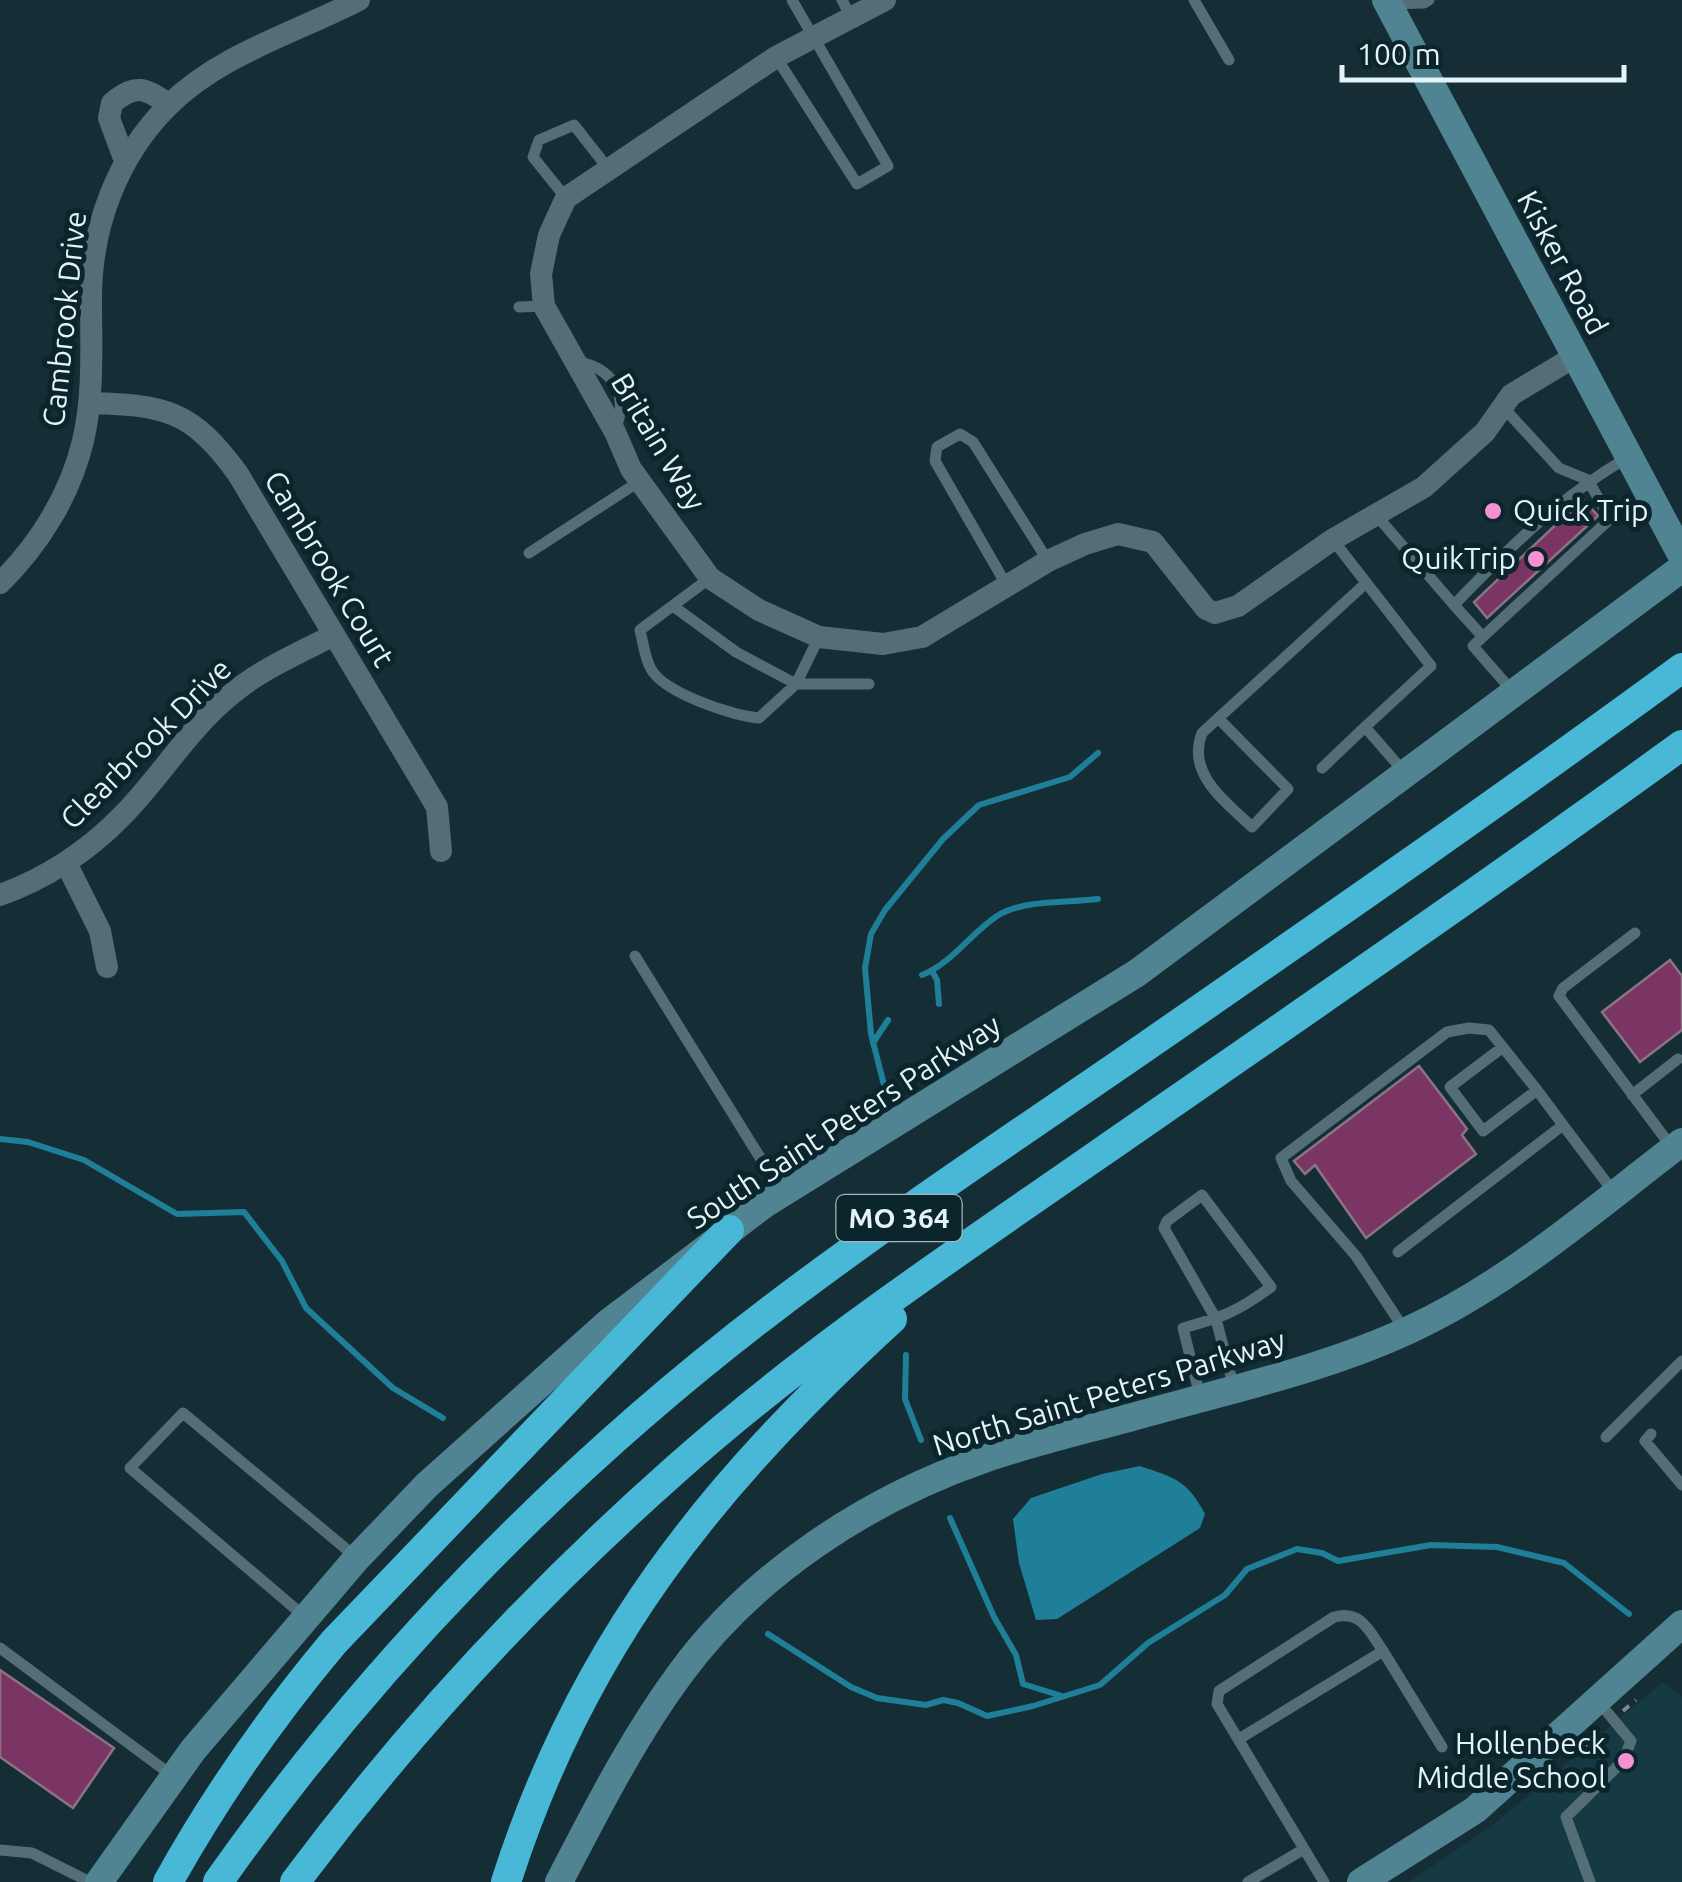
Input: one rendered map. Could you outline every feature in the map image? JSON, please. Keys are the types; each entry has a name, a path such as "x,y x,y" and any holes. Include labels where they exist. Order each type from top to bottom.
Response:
{"highway":[{"name":"MO 364","path":"218,1882 296,1778 450,1601 604,1451 689,1377 840,1259 1369,893 1682,668"},
{"name":"MO 364","path":"295,1882 360,1797 471,1669 620,1519 752,1404 990,1230 1682,745"},
{"path":"168,1882 226,1784 334,1642 729,1230"},
{"path":"506,1882 536,1797 568,1726 636,1604 676,1548 790,1416 990,1230"}],"main road":[{"name":"Kisker Road","path":"1389,1 1682,556"},
{"name":"South Saint Peters Parkway","path":"99,1882 174,1777 357,1558 427,1485 608,1323 782,1192 1137,973 1682,568"},
{"name":"North Saint Peters Parkway","path":"559,1882 627,1753 683,1670 722,1625 775,1576 856,1518 896,1496 984,1459 1351,1354 1406,1332 1475,1295 1678,1146"},
{"path":"1361,1882 1475,1810 1682,1624"}],"street":[{"name":"Cambrook Drive","path":"0,584 40,538 73,475 89,403 93,350 91,294 103,209 125,161 169,104 206,76 268,40 359,0"},
{"path":"566,198 776,57 812,38 847,9 885,0"},
{"path":"125,161 110,118 112,103 127,91 140,89 169,104"},
{"name":"Britain Way","path":"566,198 549,235 543,261 544,306 640,481 710,578 760,610 819,636 883,644 922,637 1048,562 1118,534 1153,542 1206,609 1215,613 1238,606 1332,540"},
{"path":"1332,540 1424,486 1484,432 1512,394 1574,357"},
{"name":"Cambrook Court","path":"89,403 162,408 188,421 215,442 238,474 437,807 441,851"},
{"name":"Clearbrook Drive","path":"0,894 22,887 66,863 120,818 227,697 264,670 334,635"},
{"path":"66,863 100,932 107,967"}],"lane":[{"path":"776,57 857,184 888,166 792,0"},
{"path":"1194,0 1229,60"},
{"path":"1389,1 1429,0"},
{"path":"566,198 533,157 539,140 574,125 607,168"},
{"path":"519,308 544,306"},
{"path":"1503,407 1559,468 1588,480 1610,519 1474,646 1513,692"},
{"path":"1007,586 935,461 938,447 960,434 973,442 1048,562"},
{"path":"1454,604 1588,480 1629,457"},
{"path":"529,554 640,481"},
{"path":"1376,514 1483,637"},
{"path":"1322,768 1431,666 1332,540"},
{"path":"710,578 640,630 651,671 682,694 736,716 759,718 796,684 819,636"},
{"path":"1218,718 1288,789 1252,826 1209,786 1197,750 1199,740 1218,718 1365,584"},
{"path":"673,606 736,652 796,684 869,684"},
{"path":"1365,727 1405,774"},
{"path":"1635,932 1563,988 1560,996 1632,1095 1678,1146"},
{"path":"634,956 782,1192"},
{"path":"1406,1332 1364,1267 1291,1181 1280,1158 1446,1032 1489,1030 1615,1194"},
{"path":"1503,1047 1450,1087 1483,1131 1537,1090"},
{"path":"1632,1095 1678,1058"},
{"path":"1398,1252 1563,1125"},
{"path":"1200,1398 1183,1328 1216,1319 1238,1312 1271,1287 1202,1195 1164,1228 1216,1319 1234,1388"},
{"path":"1606,1436 1682,1360"},
{"path":"305,1617 130,1468 184,1413 357,1558"},
{"path":"1651,1434 1644,1441 1682,1485"},
{"path":"1324,1882 1217,1704 1218,1692 1334,1617 1348,1614 1362,1620 1442,1746"},
{"path":"0,1648 174,1777"},
{"path":"1238,1739 1383,1651"},
{"path":"1590,1882 1566,1817 1623,1761 1631,1740 1598,1701"},
{"path":"1248,1882 1304,1849"},
{"path":"0,1850 32,1854 90,1882"}],"shaded area":[{"name":"Hollenbeck Middle School","path":"1663,1682 1682,1697 1682,1882 1409,1882 1493,1825"}],"water":[{"path":"1140,1466 1186,1487 1205,1514 1200,1528 1057,1619 1036,1620 1019,1563 1013,1519 1031,1498 1102,1474"}],"building":[{"name":"QuikTrip","path":"1583,499 1598,516 1487,618 1474,602"},
{"path":"1670,960 1682,976 1682,1030 1640,1062 1602,1012"},
{"path":"1419,1066 1467,1129 1462,1135 1476,1154 1366,1238 1315,1165 1305,1174 1294,1161"},
{"path":"0,1670 114,1748 73,1808 0,1757"}],"waterway":[{"path":"884,1085 871,1034 865,968 871,934 885,910 943,839 979,805 1070,777 1098,753"},
{"path":"922,975 1008,911 1033,904 1098,899"},
{"path":"932,971 937,980 939,1004"},
{"path":"873,1043 888,1020"},
{"path":"0,1139 28,1142 84,1160 177,1214 244,1212 282,1261 306,1308 393,1388 443,1418"},
{"path":"906,1355 905,1399 921,1440"},
{"path":"950,1518 994,1617 1016,1655 1023,1684 1062,1696"},
{"path":"768,1634 851,1687 877,1698 926,1705 943,1700 987,1716 1100,1685 1148,1643 1225,1595 1247,1569 1297,1549 1322,1553 1338,1561 1431,1545 1497,1547 1564,1563 1629,1614"}],"place":[{"name":"Quick Trip","path":"1493,511"},
{"name":"QuikTrip","path":"1536,559"},
{"name":"Hollenbeck Middle School","path":"1626,1761"}]}
